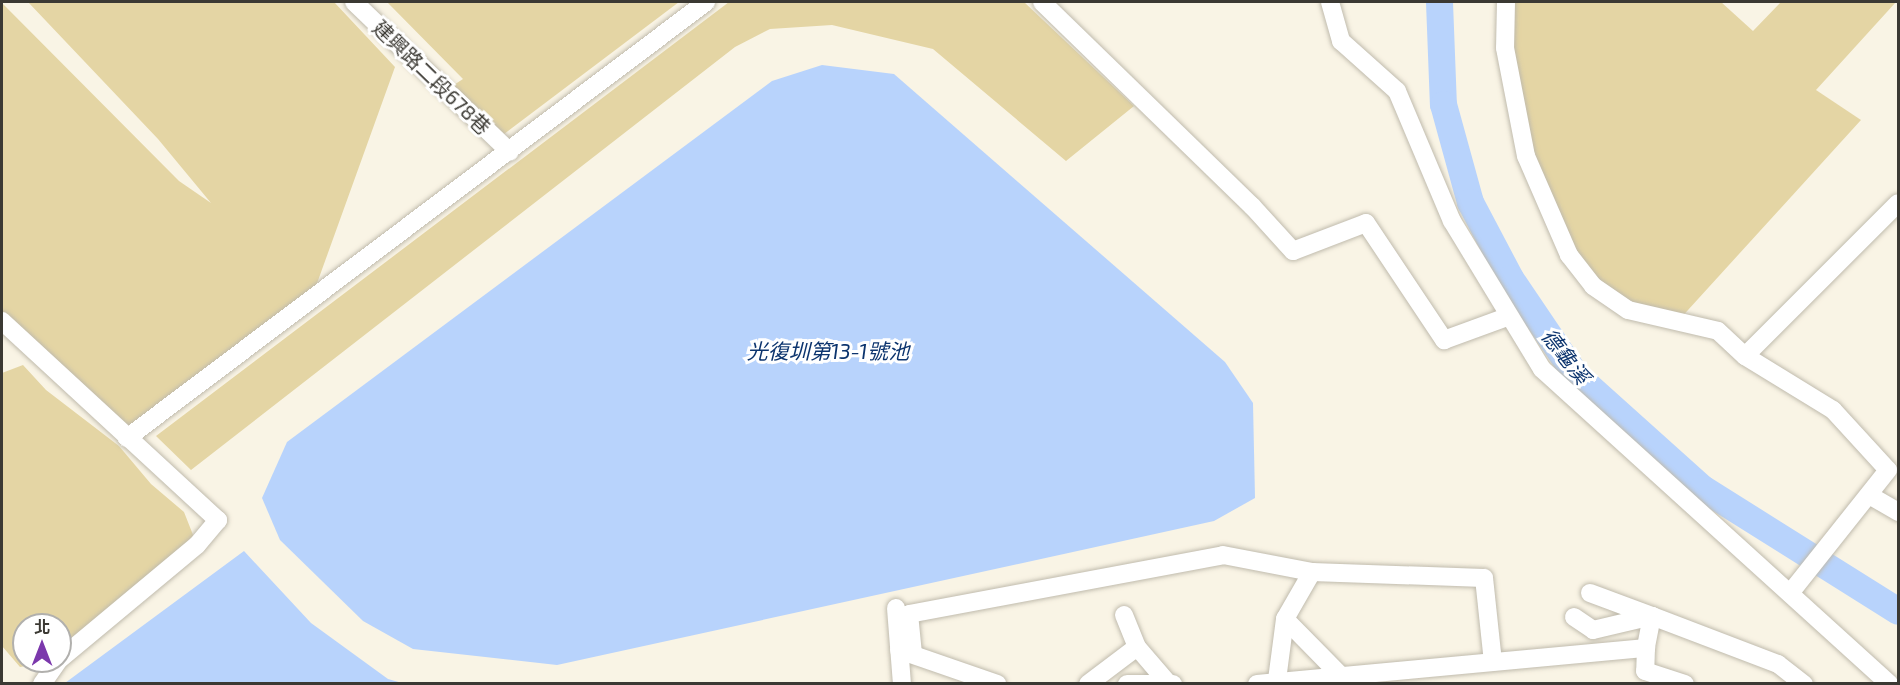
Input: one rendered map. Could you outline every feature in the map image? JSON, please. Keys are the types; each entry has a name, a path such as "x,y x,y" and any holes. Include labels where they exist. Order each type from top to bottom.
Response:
{"street":[{"name":"建興路二段678巷","path":"354,2 510,152"},
{"path":"127,438 510,152 706,2"},
{"path":"1042,2 1252,206 1293,251 1366,223 1444,340 1507,317"},
{"path":"1330,2 1341,41 1397,91 1452,221 1507,317 1542,369 1791,591 1889,684"},
{"path":"1506,2 1505,48 1526,156 1569,255 1593,286 1628,310 1718,331 1745,356 1833,410 1888,470 1823,555 1791,591"},
{"path":"1745,356 1899,203"},
{"path":"2,321 218,520 197,545 72,649"},
{"path":"1869,495 1899,512"},
{"path":"902,684 909,614 1223,555 1312,572 1484,578 1493,662"},
{"path":"1277,680 1285,619 1312,572"},
{"path":"1590,593 1778,664 1804,684"},
{"path":"896,608 906,652"},
{"path":"1124,615 1137,647 1170,683"},
{"path":"1574,617 1593,630 1652,616"},
{"path":"1652,616 1646,648 1645,671 1685,684"},
{"path":"1285,619 1340,675"},
{"path":"1088,684 1137,647"},
{"path":"1257,684 1277,680 1646,648"},
{"path":"906,652 997,684"},
{"path":"1126,684 1170,683"}],"shaded area":[{"path":"28,2 334,2 395,67 311,300 127,438 2,318 2,3 179,181 211,203 158,139"},
{"path":"387,2 679,2 496,140 443,92 463,79"},
{"path":"729,2 1024,2 1134,106 1066,161 933,49 832,25 770,29 735,47 191,470 156,436"},
{"path":"1506,2 1721,2 1753,31 1781,2 1896,2 1816,90 1861,120 1678,321 1593,286 1526,156"},
{"path":"23,365 46,390 119,446 151,484 184,512 197,545 72,649 72,613 12,613 12,658 2,646 2,373"}],"water":[{"name":"光復圳第13-1號池","path":"822,65 894,74 1225,362 1253,403 1255,498 1214,521 557,665 413,649 363,621 280,540 262,498 287,442 772,81"},
{"path":"244,551 311,623 388,679 402,683 65,683"}],"waterway":[{"name":"德龜溪","path":"1439,2 1443,104 1470,202 1510,278 1575,374 1702,488 1898,611"}]}
